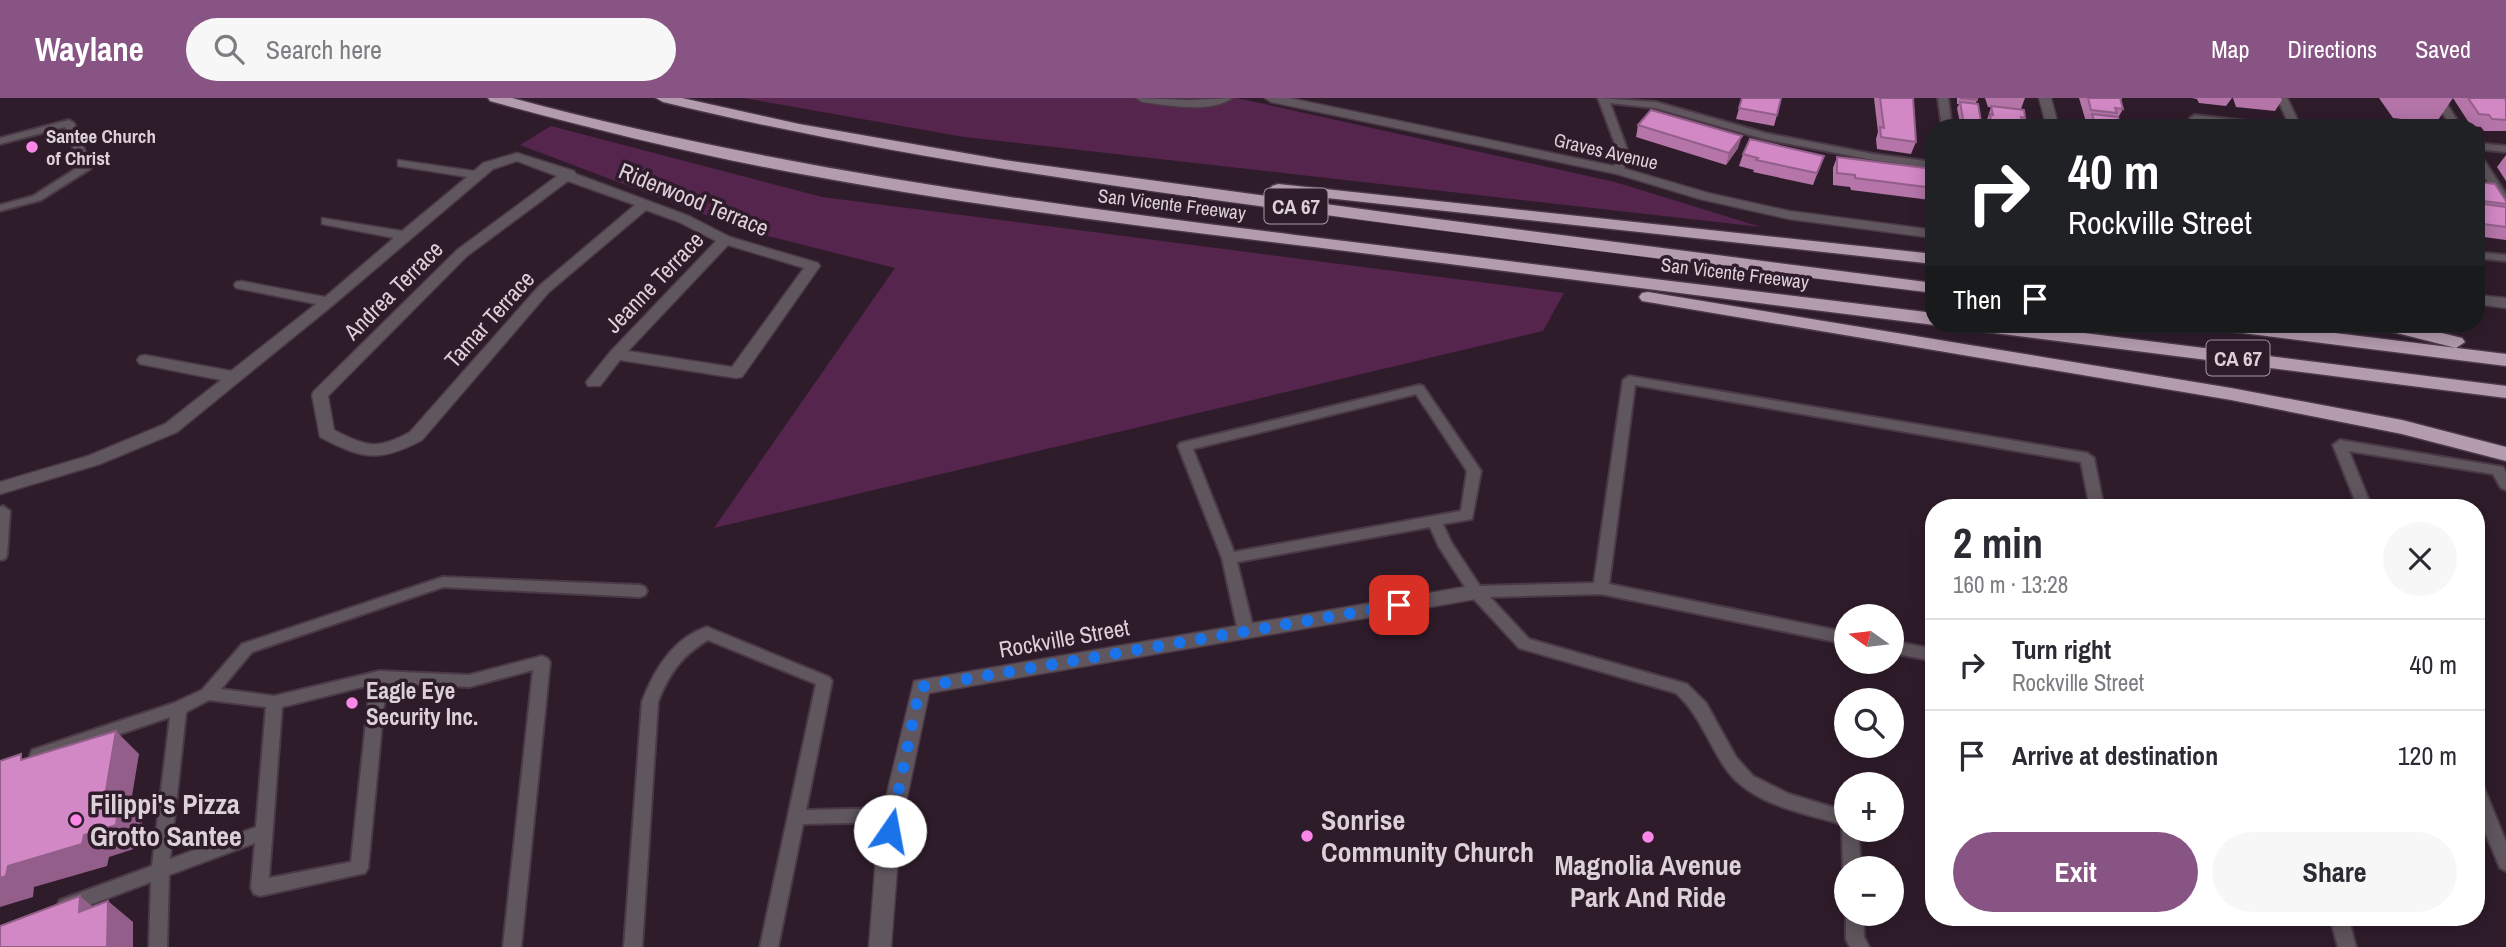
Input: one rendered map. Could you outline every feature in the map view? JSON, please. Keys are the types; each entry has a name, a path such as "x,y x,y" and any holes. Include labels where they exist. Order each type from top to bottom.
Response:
{"highway":[{"name":"San Vicente Freeway","path":"495,98 667,143 884,184 1139,222 1925,318"},
{"name":"San Vicente Freeway","path":"663,98 722,113 906,150 1459,229 1925,287"},
{"path":"906,150 1925,258"},
{"path":"1543,271 1632,294 2231,394 2389,424 2506,454"},
{"name":"CA 67","path":"2041,333 2506,392"},
{"name":"CA 67","path":"2291,333 2506,360"},
{"path":"2420,333 2506,354"}],"street":[{"path":"1142,98 1190,104 1226,98"},
{"name":"Graves Avenue","path":"1271,98 1619,171 1705,196 1789,215 1925,232"},
{"path":"2045,98 2051,119"},
{"name":"Riderwood Terrace","path":"0,488 94,460 171,428 328,302 476,175 488,166 517,157 569,174 684,219 725,240 813,266 736,373"},
{"path":"403,163 476,175"},
{"name":"Andrea Terrace","path":"365,453 326,433 320,395 462,253 569,174"},
{"name":"Tamar Terrace","path":"365,453 394,448 416,436 544,289 645,204"},
{"path":"327,221 404,236"},
{"name":"Jeanne Terrace","path":"594,382 616,354 725,240"},
{"path":"241,285 328,302"},
{"path":"2485,300 2506,303"},
{"name":"Jeanne Terrace","path":"616,354 736,373"},
{"path":"145,360 234,377"},
{"name":"Rockville Street","path":"880,947 893,815 920,687 1476,592"}],"lane":[{"path":"1619,171 1622,149 1603,98 1656,105 1788,141 1925,164"},
{"path":"1944,98 1946,119"},
{"path":"2281,98 2292,119"},
{"path":"2438,98 2452,119"},
{"path":"2195,118 2204,119"},
{"path":"0,141 69,123 86,167 37,198 0,208"},
{"path":"2485,147 2506,149"},
{"path":"2485,176 2506,201"},
{"path":"2485,256 2506,258"},
{"path":"1601,588 1629,380 2087,458 2095,499"},
{"path":"1229,558 1467,515 1474,471 1419,389 1185,446 1229,558 1246,631"},
{"path":"2361,499 2340,445 2498,470 2506,485"},
{"path":"0,555 3,511"},
{"path":"1435,521 1444,543 1476,592 1524,644 1681,688 1697,700 1738,773 1760,790 1834,814"},
{"path":"26,759 179,708 208,694 247,648 443,582 640,591"},
{"path":"1476,592 1601,588 1834,636"},
{"path":"633,947 650,702 664,668 694,640 707,633 824,681 769,947"},
{"path":"1904,649 1925,653"},
{"path":"208,694 274,702 379,677 469,681 542,662 512,947"},
{"path":"274,702 260,888 359,868 379,677"},
{"path":"158,947 160,871 179,708"},
{"path":"2485,810 2506,863"},
{"path":"797,817 893,815"},
{"path":"49,913 264,832"},
{"path":"1854,926 1855,939 1860,947"},
{"path":"2341,926 2347,947"}],"shaded area":[{"path":"743,98 1237,98 1615,182 1761,227 964,137"},
{"path":"551,126 822,197 1564,293 1543,331 714,528 895,268 748,231 520,145"}],"building":[{"path":"1742,98 1781,98 1777,115 1739,108"},
{"path":"1880,98 1913,98 1916,142 1881,137 1880,127 1884,128"},
{"path":"2088,98 2120,98 2123,109 2115,108 2117,113 2091,110"},
{"path":"2468,98 2504,98 2506,120 2479,114"},
{"path":"1960,102 1978,104 1981,119 1963,119"},
{"path":"1991,106 2024,110 2025,118 1991,119 1990,114 1993,115"},
{"path":"1651,110 1742,136 1729,153 1638,125"},
{"path":"2092,114 2119,119 2093,119"},
{"path":"1750,139 1824,156 1817,173 1756,160 1758,158 1743,154"},
{"path":"1837,157 1925,168 1925,187 1855,178 1855,175 1837,173"},
{"path":"2485,183 2495,184 2506,204 2485,201"},
{"path":"2485,204 2506,207 2506,227 2485,224"},
{"path":"116,731 105,796 120,792 116,825 84,835 82,844 8,866 6,876 0,878 0,761 21,754 21,760"},
{"path":"80,896 79,912 108,901 107,947 0,947 0,926"}],"place":[{"name":"Santee Church of Christ","path":"32,147"},
{"name":"Eagle Eye Security Inc.","path":"352,703"},
{"name":"Filippi's Pizza Grotto Santee","path":"76,820"},
{"name":"Sonrise Community Church","path":"1307,836"},
{"name":"Magnolia Avenue Park And Ride","path":"1648,837"}],"route":[{"path":"890,831 920,687 1399,605"}]}
